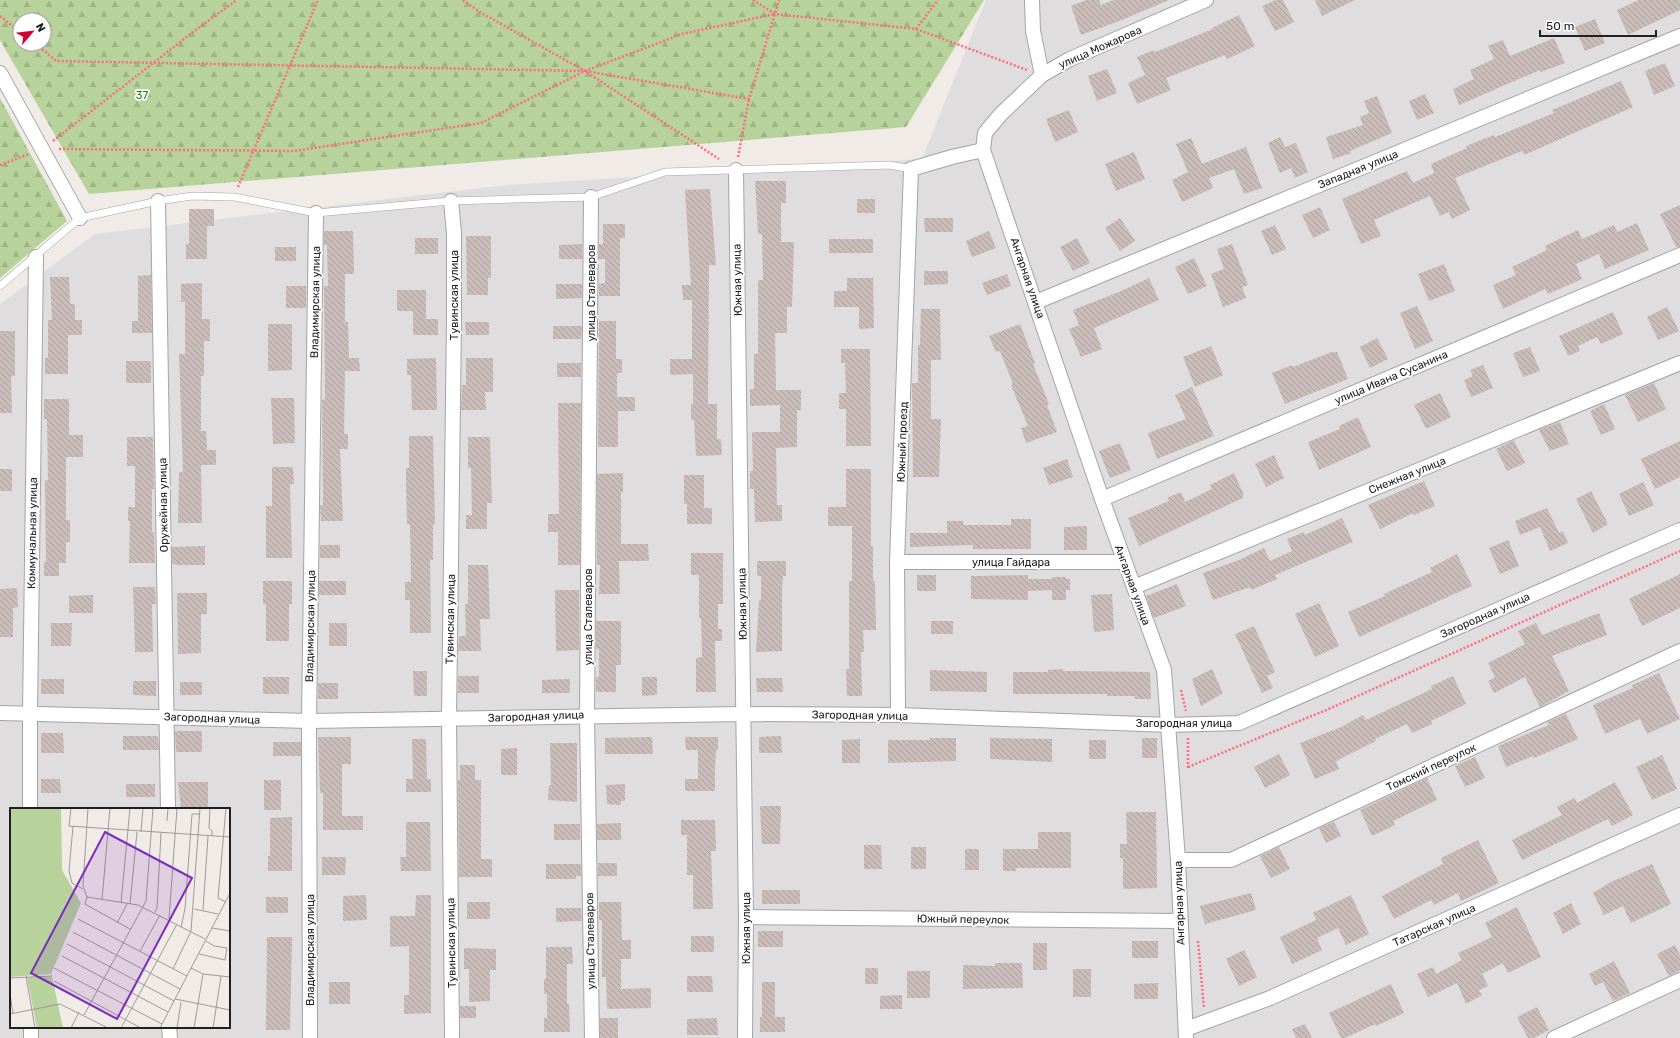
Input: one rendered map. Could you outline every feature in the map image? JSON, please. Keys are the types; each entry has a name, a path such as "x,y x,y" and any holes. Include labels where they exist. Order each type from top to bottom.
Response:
{"street":[{"path":"1032,0 1033,31 1042,75"},
{"name":"улица Можарова","path":"983,150 985,134 1001,114 1042,75 1070,59 1206,0"},
{"name":"Западная улица","path":"1036,302 1680,36"},
{"path":"0,73 80,218"},
{"path":"911,169 983,150"},
{"name":"Ангарная улица","path":"983,150 1102,499 1164,670 1178,860 1179,921 1186,1034"},
{"name":"Южный проезд","path":"898,715 898,562 911,169"},
{"name":"Южная улица","path":"736,170 746,917 746,1038"},
{"name":"улица Сталеваров","path":"591,197 587,715 592,1038"},
{"name":"Тувинская улица","path":"451,200 454,233 449,719 452,1038"},
{"name":"Оружейная улица","path":"158,201 168,808"},
{"name":"Владимирская улица","path":"310,1038 309,721 316,213"},
{"name":"улица Ивана Сусанина","path":"1102,499 1680,255"},
{"name":"Коммунальная улица","path":"30,808 36,257"},
{"name":"Снежная улица","path":"1134,587 1680,363"},
{"name":"Загородная улица","path":"0,712 309,721 587,715 743,714 898,715 1169,725 1239,723 1680,530"},
{"name":"улица Гайдара","path":"898,562 1124,562"},
{"name":"Томский переулок","path":"1178,860 1232,860 1680,651"},
{"name":"Татарская улица","path":"1186,1034 1680,815"},
{"name":"Южный переулок","path":"746,917 1179,921"},
{"path":"1554,1038 1680,980"}],"lane":[{"path":"0,286 36,257 80,218 158,201 192,196 234,197 316,213 451,200 591,197 665,172 890,165 911,169"}],"path":[{"path":"0,165 43,149 154,62 237,0"},
{"path":"234,197 318,0"},
{"path":"463,0 478,11 585,71 736,170 749,99 779,0"},
{"path":"753,0 775,14"},
{"path":"916,29 938,0"},
{"path":"43,149 294,151 481,123 585,71 682,34 775,14 916,29 1042,75"},
{"path":"0,16 12,26"},
{"path":"45,52 56,61 585,71 749,99"},
{"path":"1188,767 1331,708 1680,551"}],"shaded area":[{"path":"986,0 1680,0 1680,1038 0,1038 0,304 95,234 507,185 922,159"}],"green space":[{"name":"37","path":"0,0 984,0 906,127 89,194 0,40"},
{"path":"0,98 67,221 0,278"}],"building":[{"path":"1086,0 1099,0 1101,5 1114,0 1169,0 1122,20 1081,35 1071,6"},
{"path":"1275,0 1283,0 1294,22 1275,31 1262,6"},
{"path":"1315,0 1355,0 1322,16"},
{"path":"1639,0 1680,0 1680,10 1628,35 1617,10"},
{"path":"1239,15 1255,46 1227,59 1225,55 1166,78 1171,90 1137,104 1128,83 1145,75 1137,57 1154,50 1155,52 1213,29 1212,28"},
{"path":"1595,19 1605,43 1585,51 1575,27"},
{"path":"1554,38 1565,63 1541,72 1540,70 1459,105 1453,89 1474,79 1470,70 1494,59 1488,46 1503,40 1510,56"},
{"path":"1665,63 1675,86 1654,95 1645,71"},
{"path":"1107,69 1117,93 1097,101 1088,76"},
{"path":"1621,81 1633,107 1524,155 1522,151 1455,178 1470,210 1452,219 1449,212 1440,216 1430,196 1374,220 1381,236 1361,244 1342,199 1407,171 1413,183 1434,173 1431,164 1467,148 1466,146 1494,135 1495,137 1554,113 1552,110"},
{"path":"1425,94 1434,113 1417,120 1409,101"},
{"path":"1377,96 1392,133 1350,151 1351,153 1333,159 1326,137 1363,125 1360,117 1369,113 1364,101"},
{"path":"1069,110 1078,132 1055,142 1046,119"},
{"path":"1280,137 1285,147 1296,143 1308,172 1295,178 1291,168 1280,173 1268,143"},
{"path":"1191,138 1202,164 1246,147 1262,188 1244,194 1234,169 1209,178 1213,188 1182,202 1172,180 1188,172 1176,144"},
{"path":"1134,152 1145,179 1116,191 1105,164"},
{"path":"755,181 786,181 786,203 781,203 781,242 794,242 792,307 787,307 787,333 775,333 776,390 801,390 801,410 797,410 797,447 776,448 777,505 782,505 782,521 755,522 754,489 750,489 750,471 753,471 752,432 780,432 780,405 750,406 750,389 754,389 754,354 758,354 758,280 763,280 762,234 758,234"},
{"path":"710,189 716,265 709,265 708,404 717,404 717,439 721,439 722,455 696,456 694,420 691,420 691,404 693,404 693,374 670,375 670,359 692,359 692,300 683,300 682,285 691,285 685,190"},
{"path":"857,199 875,199 875,213 857,213"},
{"path":"1680,205 1680,247 1676,247 1660,214"},
{"path":"1320,207 1330,230 1313,238 1302,215"},
{"path":"189,209 214,209 214,226 207,226 207,259 186,259 186,244 189,244"},
{"path":"924,218 953,218 953,232 925,232"},
{"path":"1120,218 1135,241 1120,251 1105,228"},
{"path":"1637,223 1649,250 1605,269 1599,254 1576,264 1582,279 1548,294 1545,289 1503,309 1493,285 1516,275 1512,267 1547,250 1545,246 1578,230 1582,239 1614,225 1617,232"},
{"path":"603,224 625,224 625,238 620,238 620,296 599,296 599,284 605,283 605,259 599,259 599,244 603,244"},
{"path":"1275,225 1286,249 1272,255 1261,231"},
{"path":"324,231 353,231 354,274 345,274 345,322 348,322 349,358 359,358 360,371 345,371 344,434 348,434 348,449 340,449 343,521 321,521 320,505 323,505 322,400 325,399 324,286 328,286 327,245 324,245"},
{"path":"989,231 996,248 972,257 966,241"},
{"path":"466,236 491,236 491,278 488,278 488,295 467,295"},
{"path":"415,238 438,238 438,254 415,254"},
{"path":"1077,238 1090,263 1073,271 1060,247"},
{"path":"829,239 873,239 873,253 829,253"},
{"path":"582,244 582,259 559,259 559,245"},
{"path":"1232,244 1248,285 1242,287 1246,298 1223,307 1211,274 1224,269 1217,249"},
{"path":"275,247 296,247 296,261 275,261"},
{"path":"1194,258 1207,286 1188,294 1175,267"},
{"path":"1444,264 1455,291 1429,301 1418,274"},
{"path":"924,271 948,271 948,284 924,285"},
{"path":"1007,274 1011,286 987,295 982,283"},
{"path":"151,275 152,333 132,333 132,321 138,321 138,276"},
{"path":"50,277 69,277 70,304 75,304 75,320 82,320 82,335 68,335 68,374 45,374 45,358 48,358 48,320 52,320"},
{"path":"847,278 873,278 874,328 859,329 859,307 834,307 834,291 847,291"},
{"path":"1149,278 1159,300 1094,328 1102,349 1081,357 1069,329 1079,325 1073,310 1119,292"},
{"path":"202,283 202,319 210,319 210,341 204,341 204,376 201,376 201,431 206,431 207,450 216,450 216,465 201,465 202,523 178,523 179,472 183,472 179,354 185,354 185,302 181,302 181,284"},
{"path":"556,284 582,284 582,298 556,299"},
{"path":"286,286 306,286 306,308 286,308"},
{"path":"397,290 426,290 426,319 438,319 438,335 413,335 413,311 397,311"},
{"path":"1417,306 1433,341 1415,349 1400,313"},
{"path":"1667,307 1679,331 1658,340 1647,317"},
{"path":"921,309 940,309 941,360 931,360 931,419 941,419 939,477 913,477 912,383 918,383 918,345 920,345"},
{"path":"1613,312 1623,334 1601,344 1597,337 1578,346 1580,351 1568,356 1559,336"},
{"path":"599,321 616,321 616,359 622,359 622,373 617,373 617,397 635,397 635,411 618,411 618,447 598,447"},
{"path":"465,322 489,322 489,335 466,335"},
{"path":"268,324 292,324 292,370 268,371"},
{"path":"1020,324 1035,363 1033,364 1049,404 1047,405 1057,432 1026,443 1021,428 1028,426 1011,385 1013,384 1000,351 996,352 989,336"},
{"path":"553,326 582,326 581,339 553,339"},
{"path":"0,331 15,331 15,376 11,376 12,413 0,413"},
{"path":"1377,338 1388,359 1370,368 1360,347"},
{"path":"1211,346 1223,375 1195,387 1183,357"},
{"path":"1530,347 1540,371 1523,377 1513,353"},
{"path":"841,349 870,349 871,446 846,446 846,409 839,409 839,393 846,393 845,363 841,363"},
{"path":"1332,352 1337,352 1348,379 1285,404 1272,373 1292,365 1293,367"},
{"path":"436,358 437,410 412,410 411,375 407,375 407,359"},
{"path":"466,358 493,358 493,392 485,392 486,410 461,410 462,385 466,385"},
{"path":"126,361 151,361 151,383 126,383"},
{"path":"557,363 581,363 581,377 557,377"},
{"path":"1483,365 1493,388 1471,397 1464,380 1473,376 1470,370"},
{"path":"1654,383 1666,409 1638,422 1625,395"},
{"path":"1192,387 1214,436 1157,459 1148,433 1186,419 1175,395"},
{"path":"1440,393 1451,417 1426,429 1414,405"},
{"path":"271,398 294,398 295,443 273,444"},
{"path":"44,399 69,399 69,435 83,435 83,457 66,457 66,520 70,520 70,542 66,542 66,563 59,563 59,576 44,576 44,562 46,562 45,480 48,480 47,419 44,419"},
{"path":"558,403 581,403 580,565 558,565 558,532 548,532 548,514 559,514"},
{"path":"1604,404 1615,429 1601,435 1590,411"},
{"path":"1358,417 1371,447 1319,470 1308,442 1340,429 1339,426"},
{"path":"1560,422 1569,444 1550,451 1539,430"},
{"path":"409,436 433,436 435,524 433,524 433,560 430,560 431,633 410,633 410,600 405,600 405,582 411,582 410,524 407,524 406,485 406,468 409,468"},
{"path":"127,437 153,437 154,489 152,489 152,532 154,532 155,563 129,563 130,521 128,521 128,507 135,507 135,466 127,466"},
{"path":"468,437 490,437 492,503 487,503 487,529 466,529 466,515 472,515 471,468 468,468"},
{"path":"1514,440 1525,463 1507,471 1496,449"},
{"path":"1680,441 1680,477 1655,489 1641,459"},
{"path":"1120,443 1131,470 1110,478 1099,451"},
{"path":"1274,455 1284,478 1266,487 1255,464"},
{"path":"1067,459 1073,477 1049,485 1043,468"},
{"path":"272,467 293,467 294,484 290,484 292,558 266,558 266,506 272,506"},
{"path":"0,469 12,469 12,491 0,491"},
{"path":"846,469 871,469 871,546 873,546 873,581 875,581 876,630 863,630 864,652 861,652 862,696 847,696 846,669 849,669 849,581 852,581 852,526 828,526 828,507 846,507"},
{"path":"623,473 623,492 621,492 621,544 648,544 649,561 619,561 620,594 599,594 600,565 597,565 597,474"},
{"path":"1234,473 1243,493 1243,498 1139,546 1128,518 1169,501 1167,498 1181,492 1185,502 1212,489 1210,485"},
{"path":"684,475 704,475 704,508 712,508 712,524 687,524 687,504 684,504"},
{"path":"1424,481 1435,506 1414,515 1413,513 1380,529 1368,505"},
{"path":"1643,482 1654,505 1629,516 1619,494"},
{"path":"1591,491 1608,524 1593,533 1576,499"},
{"path":"1547,508 1559,533 1563,531 1568,543 1550,551 1540,527 1520,535 1515,521"},
{"path":"1342,518 1353,542 1275,575 1277,579 1251,590 1250,587 1213,600 1203,573 1239,560 1264,548 1270,561 1292,551 1287,539 1304,532 1305,535"},
{"path":"1011,519 1031,519 1031,549 973,549 973,545 910,547 910,533 947,533 947,521 963,521 963,525 1011,525"},
{"path":"1087,526 1087,550 1064,550 1064,527"},
{"path":"1508,540 1519,566 1500,574 1489,548"},
{"path":"320,545 340,545 340,558 320,558"},
{"path":"205,546 205,565 176,565 172,563 172,547"},
{"path":"691,553 723,553 723,604 718,604 718,629 722,629 722,641 715,641 716,692 696,692 696,658 702,657 701,618 699,618 699,575 691,575"},
{"path":"1457,554 1472,586 1359,637 1348,612 1385,596 1384,594 1432,572 1430,568"},
{"path":"757,561 786,561 786,576 783,576 782,589 782,651 756,652 759,600 761,600 761,576 757,576"},
{"path":"468,565 488,565 490,619 480,619 481,651 458,651 459,636 466,636 465,604 468,604"},
{"path":"1680,574 1680,608 1642,626 1629,599"},
{"path":"917,575 936,575 936,591 917,591"},
{"path":"1028,575 1028,579 1052,579 1052,577 1066,577 1066,579 1070,579 1070,590 1066,590 1066,600 1052,600 1052,590 1028,591 1028,600 971,599 971,576"},
{"path":"263,581 292,581 292,604 289,604 289,641 266,641 266,604 263,604"},
{"path":"319,581 346,581 346,595 319,595"},
{"path":"1177,584 1186,606 1154,618 1146,596"},
{"path":"133,587 155,587 156,604 152,604 153,652 135,652"},
{"path":"17,588 18,607 13,608 13,637 0,637 0,589"},
{"path":"555,590 579,590 579,650 556,651"},
{"path":"177,593 207,593 207,614 201,614 201,653 178,654"},
{"path":"1112,594 1114,630 1094,632 1091,595"},
{"path":"93,595 93,613 69,613 69,596"},
{"path":"1319,603 1339,646 1315,657 1295,614"},
{"path":"1599,613 1607,635 1552,656 1569,691 1540,707 1525,677 1494,693 1488,681 1495,677 1488,663 1525,644 1518,631 1536,623 1542,635"},
{"path":"596,621 621,621 621,665 616,665 616,692 596,692 596,677 599,677 599,649 596,649"},
{"path":"931,621 953,621 953,634 931,634"},
{"path":"51,623 72,623 71,646 51,646"},
{"path":"329,623 347,623 347,646 329,646"},
{"path":"1254,626 1275,672 1267,676 1273,688 1262,693 1235,634"},
{"path":"1063,669 1063,671 1150,672 1151,699 1135,699 1135,696 1107,696 1107,694 1013,694 1013,672 1048,672 1048,670"},
{"path":"1212,669 1223,693 1201,706 1192,679"},
{"path":"930,670 987,672 987,692 930,691"},
{"path":"413,671 427,671 427,696 414,696"},
{"path":"1659,673 1680,719 1647,734 1640,719 1605,734 1593,705 1633,688 1632,685"},
{"path":"458,676 479,676 479,693 458,693"},
{"path":"1453,676 1466,704 1431,721 1432,724 1412,733 1407,724 1375,739 1376,741 1336,761 1339,769 1315,779 1300,743 1339,728 1363,715 1366,720 1432,689 1431,686"},
{"path":"263,677 289,677 289,694 263,694"},
{"path":"642,677 657,677 657,695 642,696"},
{"path":"756,678 782,678 783,692 757,692"},
{"path":"41,679 64,679 64,694 41,694"},
{"path":"570,679 570,693 542,693 542,680"},
{"path":"133,681 156,681 156,696 133,695"},
{"path":"180,682 202,682 202,695 180,695"},
{"path":"318,683 338,683 338,699 318,699"},
{"path":"1566,714 1578,739 1534,758 1533,756 1506,767 1498,746 1549,725 1547,722"},
{"path":"175,731 202,731 202,752 176,752"},
{"path":"41,733 63,733 64,753 41,753"},
{"path":"123,736 158,736 159,750 123,750"},
{"path":"781,736 782,753 759,753 759,737"},
{"path":"318,737 351,737 351,764 342,764 342,816 363,816 363,830 323,830 323,793 320,793"},
{"path":"652,737 653,754 605,754 605,738"},
{"path":"685,737 718,737 718,750 716,750 715,791 685,791 685,779 698,779 698,750 686,750"},
{"path":"930,738 956,738 956,761 888,763 888,740 930,740"},
{"path":"990,738 1052,739 1052,762 990,759"},
{"path":"1142,738 1157,738 1157,758 1142,758"},
{"path":"412,739 426,739 427,779 431,779 431,792 406,792 406,779 413,779"},
{"path":"860,739 860,763 842,763 842,740"},
{"path":"1089,740 1106,740 1106,759 1089,759"},
{"path":"273,742 301,742 301,756 273,756"},
{"path":"550,743 577,743 577,802 548,800 549,785 551,785"},
{"path":"517,748 517,775 501,775 501,749"},
{"path":"1279,754 1290,775 1265,788 1254,767"},
{"path":"1662,755 1677,789 1652,800 1636,767"},
{"path":"1475,757 1485,778 1465,787 1455,766"},
{"path":"460,765 475,765 475,780 481,780 481,859 492,859 492,877 459,877 458,780 460,780"},
{"path":"1427,778 1437,800 1393,821 1395,825 1372,836 1360,810"},
{"path":"41,779 60,779 61,793 41,793"},
{"path":"264,780 281,780 281,810 264,810"},
{"path":"178,782 208,782 208,808 181,808"},
{"path":"1615,782 1633,815 1612,826 1608,819 1522,860 1512,840 1562,815 1557,807 1574,798 1577,803"},
{"path":"126,784 155,784 155,797 126,797"},
{"path":"625,784 625,801 621,801 621,805 607,804 606,785"},
{"path":"760,806 781,806 780,844 762,844"},
{"path":"1126,812 1156,812 1157,888 1123,889 1123,858 1120,858 1120,844 1127,844"},
{"path":"292,817 292,871 268,871 268,856 270,856 270,818"},
{"path":"681,820 715,820 716,851 711,851 713,909 693,909 693,875 687,875 687,835 681,835"},
{"path":"406,822 430,822 431,871 401,871 400,857 406,857"},
{"path":"1334,822 1341,836 1326,843 1319,828"},
{"path":"621,823 621,840 597,840 597,824"},
{"path":"554,824 580,824 580,840 554,840"},
{"path":"1038,832 1071,832 1071,868 1016,868 1016,871 1003,871 1003,849 1038,849"},
{"path":"1478,840 1499,883 1461,901 1458,893 1434,905 1431,900 1394,919 1382,896 1443,864 1441,858"},
{"path":"864,845 881,845 882,869 864,869"},
{"path":"911,847 926,847 926,869 911,869"},
{"path":"1279,847 1290,869 1271,878 1260,856"},
{"path":"965,849 979,849 979,870 965,870"},
{"path":"322,857 346,857 345,875 322,875"},
{"path":"598,863 617,863 617,876 598,876"},
{"path":"546,864 581,864 581,876 576,876 576,879 546,879"},
{"path":"1652,864 1671,904 1631,923 1623,906 1604,915 1593,893 1611,882"},
{"path":"762,890 800,890 800,904 762,904"},
{"path":"1251,893 1256,910 1205,924 1200,906"},
{"path":"366,895 367,920 343,921 343,896"},
{"path":"416,895 431,895 431,1013 404,1014 404,995 409,995 409,946 390,947 390,916 415,916"},
{"path":"1351,895 1369,934 1346,945 1338,928 1317,938 1322,950 1292,964 1280,937 1316,920 1313,913"},
{"path":"266,897 288,897 288,913 266,913"},
{"path":"467,902 490,902 490,919 467,919"},
{"path":"599,902 621,902 622,940 631,940 631,959 621,959 621,989 651,988 651,1008 607,1009 606,977 602,977 602,920 599,920"},
{"path":"1571,903 1581,924 1563,934 1553,913"},
{"path":"1517,907 1541,957 1508,973 1503,963 1482,974 1488,986 1479,990 1482,995 1466,1004 1457,983 1428,997 1417,974 1433,967 1436,974 1462,960 1458,953 1492,937 1485,923"},
{"path":"556,908 581,908 582,921 556,922"},
{"path":"758,931 783,931 783,947 758,947"},
{"path":"691,936 714,936 714,952 691,952"},
{"path":"267,937 292,937 290,1030 266,1030"},
{"path":"1132,941 1158,941 1158,958 1132,958"},
{"path":"1033,943 1047,943 1047,970 1033,970"},
{"path":"1675,945 1680,955 1680,970 1669,976 1657,954"},
{"path":"546,947 572,947 573,964 567,964 567,1004 569,1004 570,1032 544,1032 544,1018 547,1018 547,994 544,994 544,979 546,979"},
{"path":"464,948 496,949 496,970 490,970 490,1001 469,1002 469,969 464,969"},
{"path":"1244,950 1257,977 1239,986 1226,959"},
{"path":"1614,961 1630,993 1613,1001 1603,982 1595,986 1589,974"},
{"path":"995,963 1022,963 1023,988 963,989 963,965 995,966"},
{"path":"865,968 878,968 878,984 865,984"},
{"path":"1073,969 1091,969 1091,997 1073,997"},
{"path":"907,971 930,971 930,998 907,998"},
{"path":"687,976 712,976 713,992 687,992"},
{"path":"329,982 350,982 350,1004 329,1004"},
{"path":"762,982 775,982 775,1017 785,1017 785,1032 760,1032 760,1017 762,1017"},
{"path":"1158,983 1158,999 1134,999 1134,984"},
{"path":"1391,984 1404,1013 1376,1026 1375,1024 1345,1038 1341,1038 1329,1013"},
{"path":"902,995 902,1009 880,1009 880,996"},
{"path":"460,1006 476,1006 476,1018 460,1018"},
{"path":"1537,1007 1549,1030 1534,1038 1528,1038 1517,1017"},
{"path":"600,1018 618,1018 618,1038 600,1038"},
{"path":"717,1018 718,1035 687,1035 687,1019"},
{"path":"1305,1024 1312,1038 1296,1038 1292,1029"}]}
